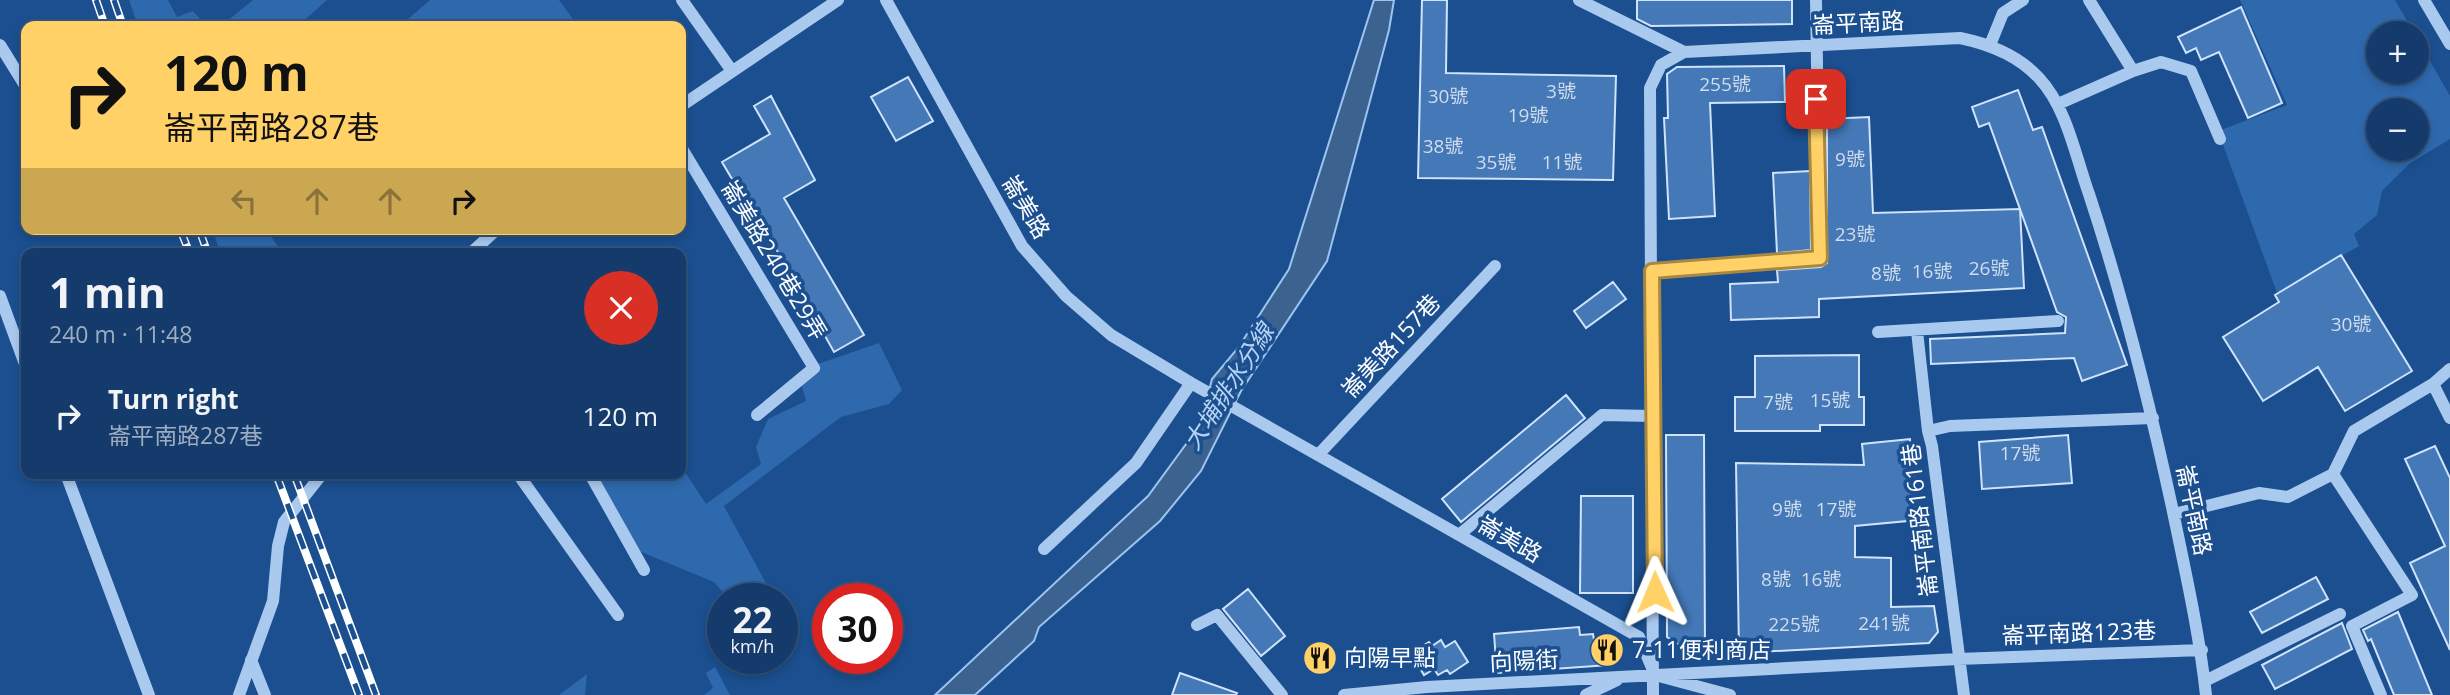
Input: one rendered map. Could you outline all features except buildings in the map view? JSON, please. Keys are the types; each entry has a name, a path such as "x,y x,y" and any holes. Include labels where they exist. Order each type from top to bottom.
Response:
{"street":[{"path":"682,0 732,71"},
{"path":"686,103 838,0"},
{"name":"崙美路","path":"886,0 1022,246 1066,296 1111,335 1191,383 1639,637 1655,675"},
{"path":"1579,0 1684,52"},
{"path":"1652,271 1820,258 1816,0"},
{"path":"1990,45 2003,13 2023,0"},
{"path":"2089,0 2133,71"},
{"path":"2424,0 2450,44"},
{"name":"崙平南路","path":"1684,52 1959,38 1990,45 2016,59 2039,77 2058,104 2117,277 2174,514 2202,650 2206,695"},
{"path":"0,45 21,79"},
{"path":"1653,695 1650,88 1661,65 1684,52"},
{"path":"2058,104 2133,71 2161,62 2191,71 2220,139"},
{"name":"崙美路240巷29弄","path":"686,155 814,368 758,415"},
{"path":"476,248 491,235"},
{"name":"崙美路157巷","path":"1318,455 1494,266"},
{"path":"0,296 21,353"},
{"path":"1878,332 2058,321"},
{"path":"1917,331 1928,431"},
{"path":"2174,514 2259,493 2288,497 2333,474 2354,431 2434,384 2450,369"},
{"path":"1044,549 1136,463 1191,383"},
{"path":"2434,384 2450,418"},
{"path":"1459,535 1602,415 1653,416"},
{"name":"崙平南路161巷","path":"1964,695 1928,431 1950,426 2153,418"},
{"path":"2333,474 2412,595 2353,626 2381,695"},
{"path":"68,479 149,695"},
{"path":"239,695 273,601 278,546 284,522 318,479"},
{"path":"522,479 618,615"},
{"path":"593,479 644,570"},
{"path":"2204,681 2340,614"},
{"path":"1197,625 1217,615 1282,695"},
{"name":"崙平南路123巷","path":"1958,659 2202,650"},
{"name":"向陽街","path":"1344,695 1369,690 1958,659"},
{"path":"251,660 265,695"},
{"path":"1655,675 1730,695"},
{"path":"1586,695 1623,677"},
{"path":"1468,685 1493,695"}],"shaded area":[{"path":"129,0 168,0 177,17 193,11 202,21 136,21"},
{"path":"253,0 327,0 304,21 227,21"},
{"path":"430,0 559,0 574,21 406,21"},
{"path":"2240,0 2395,0 2407,21 2366,21 2366,84 2429,84 2429,59 2450,96 2450,139 2429,152 2429,98 2366,98 2366,161 2414,161 2382,191 2377,215 2354,234 2359,246 2277,293 2218,131 2287,105"},
{"path":"214,235 270,235 279,248 219,248"},
{"path":"879,343 902,390 889,404 841,417 724,506 766,583 715,583 634,549 588,479 686,479 686,474 706,504 761,464 756,447 768,419 806,401 800,379 815,365"},
{"path":"706,673 719,674 730,695 704,695 713,688"},
{"path":"587,674 585,695 559,695"}],"water":[{"name":"大埔排水分線","path":"1374,0 1394,0 1389,30 1327,261 1241,391 1201,471 1160,521 1039,627 1034,641 975,695 935,695 1148,496 1200,425 1212,379 1238,348 1289,269"}],"railway":[{"path":"96,0 103,21"},
{"path":"114,0 121,21"},
{"path":"182,235 188,248"},
{"path":"201,235 206,248"},
{"path":"278,479 359,695"},
{"path":"296,479 376,695"}],"place":[{"name":"7-11便利商店","path":"1607,650"},
{"name":"向陽早點","path":"1320,658"}],"route":[{"path":"1655,592 1652,271 1820,258 1816,99"}]}
